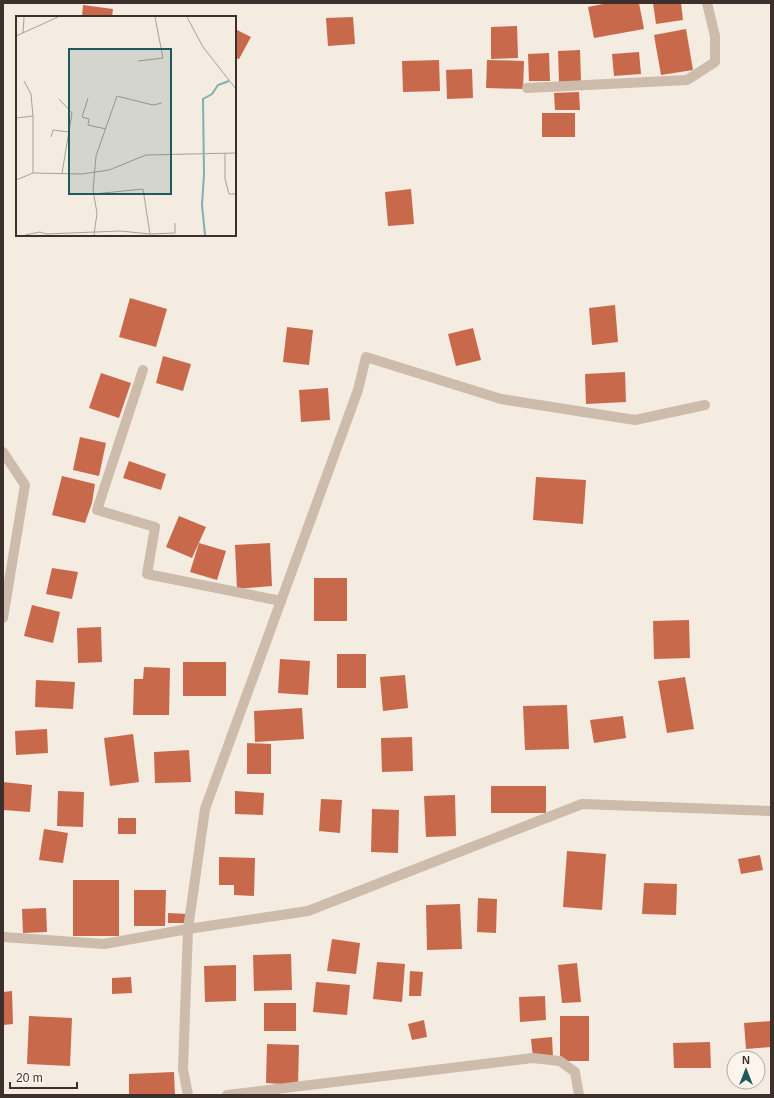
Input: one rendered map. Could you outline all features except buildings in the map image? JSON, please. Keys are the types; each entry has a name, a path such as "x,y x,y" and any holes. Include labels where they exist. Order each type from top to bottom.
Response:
{"street":[{"path":"527,88 688,80 715,62 715,36 707,3"},
{"path":"188,1095 183,1069 188,929 205,809 358,390 366,357 501,400 635,420 704,405"},
{"path":"144,370 97,510 155,527 148,574 282,601"},
{"path":"3,452 25,485 3,618"},
{"path":"3,937 104,944 308,910 582,804 771,811"},
{"path":"227,1095 533,1058 560,1061 574,1072 579,1095"}]}
